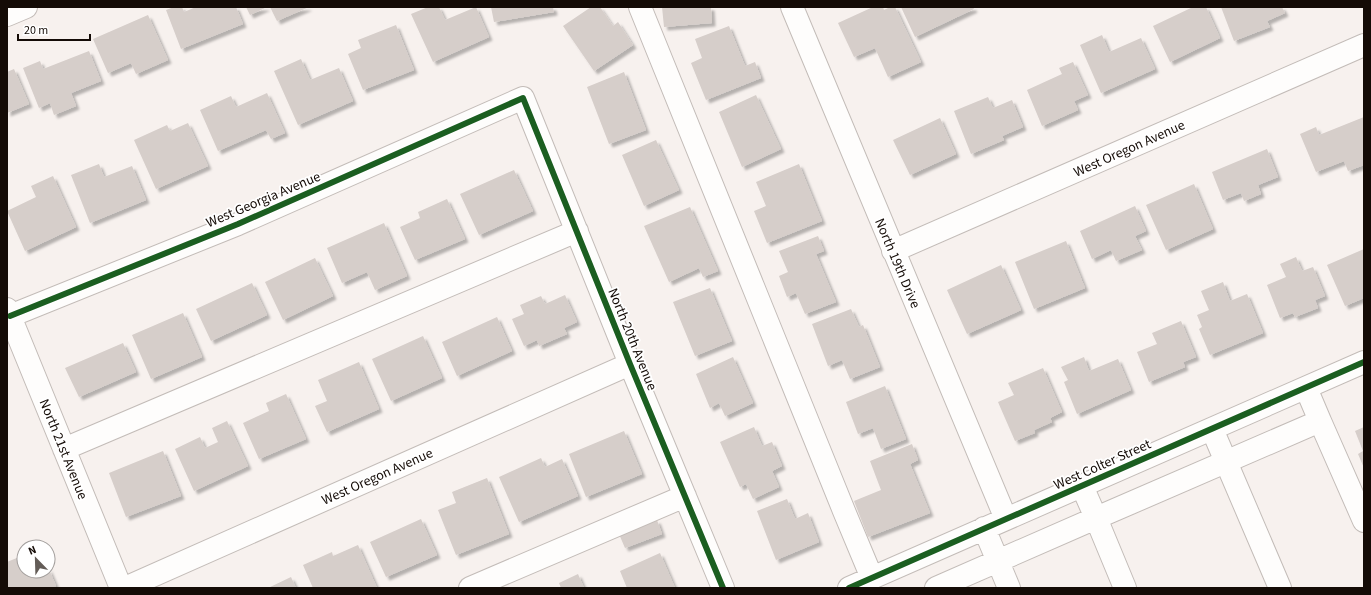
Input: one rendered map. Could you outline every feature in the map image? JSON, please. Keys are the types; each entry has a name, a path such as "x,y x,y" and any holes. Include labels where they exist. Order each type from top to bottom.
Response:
{"street":[{"path":"7,16 26,7"},
{"path":"640,7 872,578"},
{"name":"North 19th Drive","path":"792,7 1006,519"},
{"name":"West Oregon Avenue","path":"893,251 1364,45"},
{"name":"North 20th Avenue","path":"523,98 630,364 723,588"},
{"name":"West Georgia Avenue","path":"9,313 238,224 523,98"},
{"path":"64,449 576,231"},
{"name":"North 21st Avenue","path":"9,313 122,588"},
{"name":"West Colter Street","path":"849,588 1364,362"},
{"name":"West Oregon Avenue","path":"125,588 630,364"},
{"path":"1306,388 1364,522"},
{"path":"936,588 1320,421"},
{"path":"1212,429 1280,588"},
{"path":"1082,486 1125,588"},
{"path":"470,588 685,496"},
{"path":"984,528 1010,588"}],"building":[{"path":"174,7 182,7 184,12 196,7 236,7 243,24 181,49 166,10"},
{"path":"246,7 267,7 250,15"},
{"path":"270,7 309,7 277,21"},
{"path":"428,7 439,7 445,20 476,7 489,37 433,62 411,14"},
{"path":"491,7 553,7 554,12 494,22"},
{"path":"591,7 600,7 613,26 618,22 633,45 594,71 563,26"},
{"path":"662,7 711,7 712,23 664,27"},
{"path":"873,7 883,7 884,10 890,7 895,7 921,62 888,77 875,48 854,57 838,23"},
{"path":"901,7 973,7 974,9 915,37"},
{"path":"1193,7 1206,7 1220,38 1170,62 1153,26"},
{"path":"1221,7 1282,7 1285,13 1267,21 1270,27 1234,41"},
{"path":"148,15 168,60 136,74 131,63 108,73 93,39"},
{"path":"396,25 414,70 363,90 348,54 361,48 358,40"},
{"path":"729,26 745,66 755,62 761,78 706,100 691,63 702,58 695,39"},
{"path":"1102,35 1109,52 1141,38 1155,69 1101,93 1080,45"},
{"path":"89,51 101,81 71,93 76,106 54,115 50,103 39,108 23,68 40,61 43,69"},
{"path":"301,59 310,80 339,68 353,101 298,125 274,71"},
{"path":"1073,62 1088,95 1074,101 1078,110 1042,126 1027,90 1062,74 1059,68"},
{"path":"14,69 29,104 7,113 7,72"},
{"path":"624,72 646,130 609,144 587,87"},
{"path":"267,93 285,133 271,139 266,130 218,151 200,110 231,96 236,107"},
{"path":"756,95 781,149 742,167 719,112"},
{"path":"988,97 993,108 1012,100 1023,127 1002,136 1004,140 971,154 954,111"},
{"path":"1364,117 1364,165 1348,171 1344,161 1316,172 1300,134 1316,127 1319,135"},
{"path":"940,118 956,154 910,175 893,140"},
{"path":"188,123 208,166 156,189 134,140 167,125 170,131"},
{"path":"656,140 679,190 644,206 622,155"},
{"path":"1267,149 1278,177 1258,185 1261,194 1244,201 1241,193 1223,200 1212,172"},
{"path":"99,164 104,177 132,166 146,200 90,223 71,175"},
{"path":"799,164 822,221 767,243 754,211 766,206 756,182"},
{"path":"514,170 533,211 479,235 460,194"},
{"path":"53,176 76,227 25,251 7,211 36,197 31,186"},
{"path":"1194,184 1213,229 1166,250 1146,205"},
{"path":"447,199 465,239 415,260 400,227 420,218 418,212"},
{"path":"1135,206 1146,231 1135,236 1142,250 1116,261 1111,250 1092,259 1080,231"},
{"path":"690,207 718,271 703,277 699,268 669,282 644,226"},
{"path":"384,223 407,276 375,290 367,272 342,283 327,248"},
{"path":"818,236 824,251 816,254 836,302 805,314 796,293 787,297 779,276 788,272 779,251"},
{"path":"1066,241 1085,288 1034,309 1015,262"},
{"path":"1364,249 1364,298 1345,306 1327,265"},
{"path":"1296,257 1302,271 1313,267 1325,296 1315,300 1318,308 1295,317 1293,313 1280,318 1267,285 1286,277 1280,264"},
{"path":"315,258 333,296 283,320 265,282"},
{"path":"1001,265 1021,310 967,334 947,290"},
{"path":"1223,282 1230,301 1247,294 1263,333 1210,355 1199,329 1202,327 1197,315 1209,310 1201,291"},
{"path":"252,283 267,315 211,341 196,309"},
{"path":"710,288 732,341 695,356 673,302"},
{"path":"565,295 577,322 564,328 567,334 539,346 537,340 524,346 512,319 524,314 520,305 541,296 545,304"},
{"path":"851,309 859,327 863,325 880,367 850,379 842,360 828,366 812,324"},
{"path":"183,313 202,357 151,379 132,335"},
{"path":"497,317 512,351 457,376 442,342"},
{"path":"1181,321 1196,357 1183,362 1185,367 1149,382 1137,352 1157,344 1152,333"},
{"path":"423,336 442,378 391,401 372,359"},
{"path":"123,343 136,372 79,397 65,368"},
{"path":"733,357 753,403 725,416 719,403 710,408 696,374"},
{"path":"1084,357 1089,371 1118,359 1131,390 1077,414 1064,382 1068,380 1061,367"},
{"path":"359,362 379,409 327,432 315,406 327,401 318,380"},
{"path":"1043,368 1062,412 1050,418 1052,422 1034,430 1035,433 1015,441 998,402 1014,395 1008,383"},
{"path":"885,386 906,439 881,449 873,428 858,434 846,402"},
{"path":"286,394 306,439 259,459 243,423 269,411 266,403"},
{"path":"227,421 248,466 194,491 175,449 200,437 205,448 218,442 212,428"},
{"path":"754,427 762,446 772,442 782,466 772,471 779,487 753,499 746,484 740,487 720,442"},
{"path":"1364,427 1364,468 1358,454 1363,451 1355,431"},
{"path":"624,431 642,474 586,497 569,454"},
{"path":"912,444 918,460 910,464 930,513 868,537 854,501 881,490 870,461"},
{"path":"163,451 181,496 126,517 109,473"},
{"path":"541,458 545,467 562,459 578,496 519,522 499,477"},
{"path":"487,478 509,534 456,555 438,510 456,503 452,492"},
{"path":"787,499 795,519 808,513 819,542 776,560 757,511"},
{"path":"421,519 437,555 386,577 370,542"},
{"path":"657,520 662,534 625,548 619,534"},
{"path":"358,545 377,588 313,588 303,565 332,552 333,556"},
{"path":"660,553 675,588 627,588 620,571"},
{"path":"16,558 16,579 53,579 56,586 51,588 7,588 7,562"},
{"path":"578,574 584,588 561,588 559,583"},
{"path":"291,577 296,588 268,588"}],"cycle path":[{"path":"10,316 238,224 523,98 630,364 723,588"},
{"path":"849,588 1364,362"}]}
